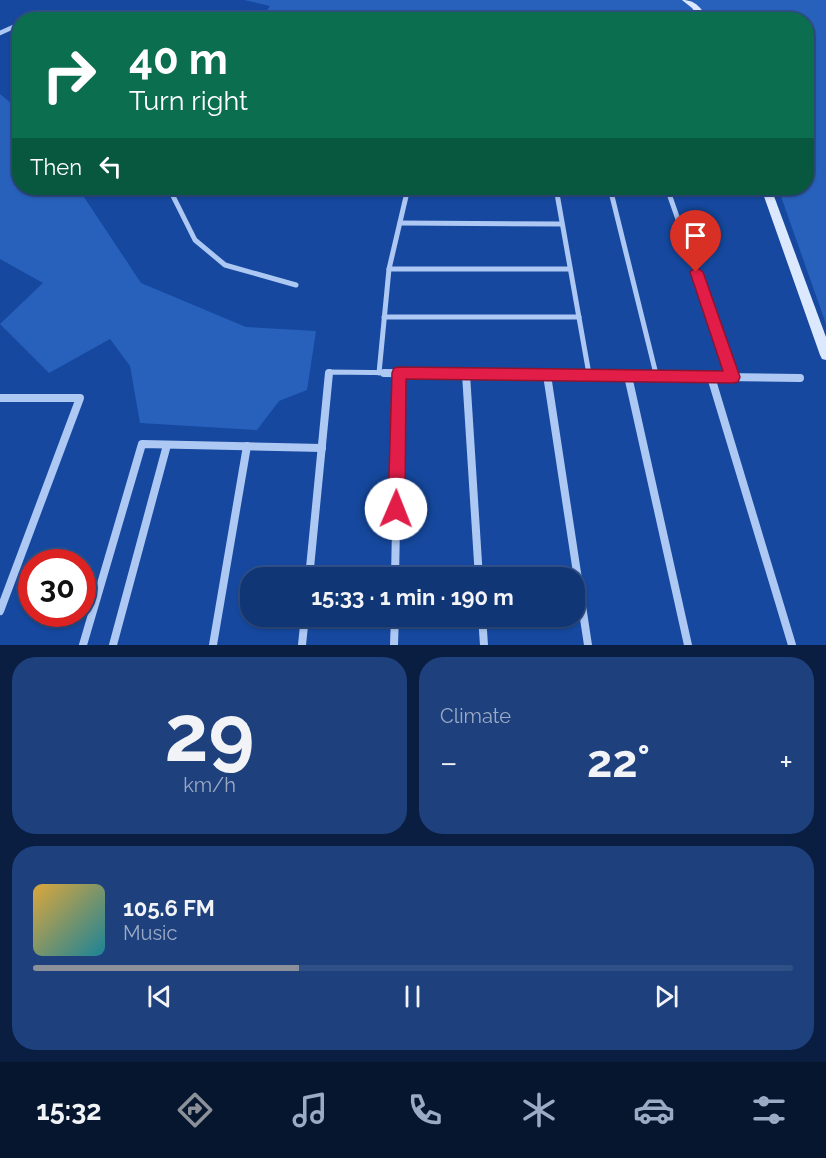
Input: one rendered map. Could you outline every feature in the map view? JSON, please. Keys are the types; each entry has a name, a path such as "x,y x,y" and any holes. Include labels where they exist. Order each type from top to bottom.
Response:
{"street":[{"path":"686,0 699,12"},
{"path":"172,195 195,240 225,265 296,285"},
{"path":"379,373 389,269 406,195"},
{"path":"557,195 589,375"},
{"path":"612,195 656,376"},
{"path":"669,195 733,377"},
{"path":"768,195 785,247 814,316 826,355"},
{"path":"400,223 562,224"},
{"path":"389,269 570,269"},
{"path":"384,317 579,317"},
{"path":"310,567 329,372 800,378"},
{"path":"395,567 399,373"},
{"path":"466,374 478,567"},
{"path":"548,375 588,645"},
{"path":"628,376 688,645"},
{"path":"711,377 792,645"},
{"path":"0,398 80,398 0,611"},
{"path":"83,645 142,444 322,448"},
{"path":"113,645 167,445"},
{"path":"213,645 247,446"},
{"path":"302,645 304,627"},
{"path":"394,645 395,627"},
{"path":"483,627 484,645"}],"shaded area":[{"path":"244,0 826,0 826,324 780,195 814,195 814,12 266,12 270,6"},
{"path":"0,94 12,104 12,195 83,195 141,283 246,327 316,331 307,390 279,401 257,430 140,423 130,366 110,339 49,373 0,324 43,283 0,259"}],"route":[{"path":"396,509 399,373 733,377 696,272"}]}
